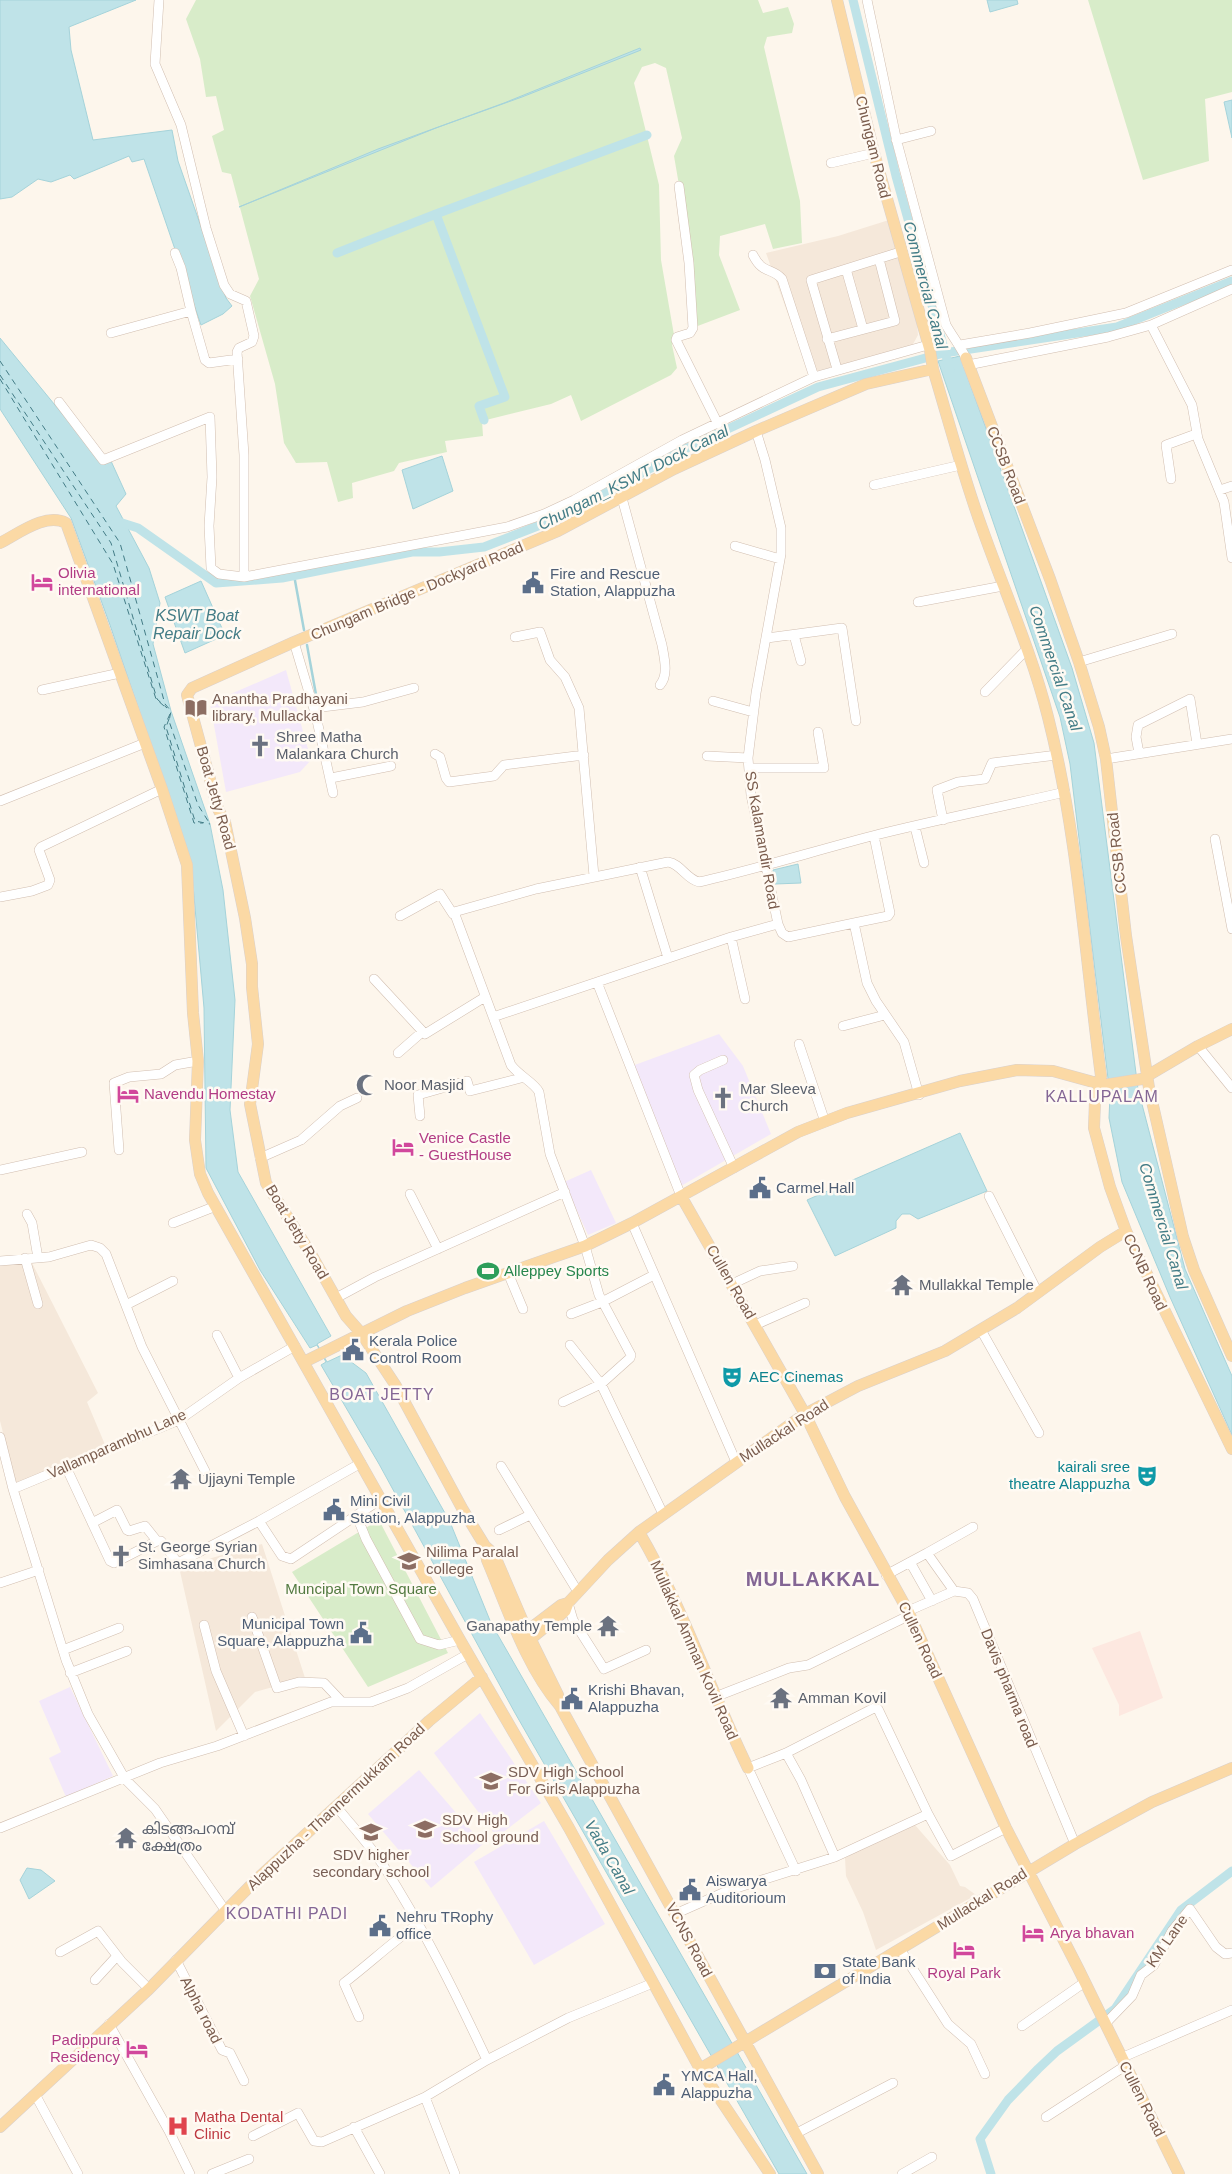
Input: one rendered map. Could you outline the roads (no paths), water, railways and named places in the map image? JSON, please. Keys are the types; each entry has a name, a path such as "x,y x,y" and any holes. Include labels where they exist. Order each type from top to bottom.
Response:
{"main road":[{"name":"Chungam Road","path":"837,0 900,252 961,465 1046,709 1056,755"},
{"name":"CCSB Road","path":"964,354 1079,662 1106,759 1144,1078 1183,1238 1194,1270 1232,1356"},
{"name":"Chungam Bridge - Dockyard Road","path":"190,705 187,695 192,688 294,642 583,520 674,469 931,355"},
{"path":"0,543 46,520 56,519 66,523 162,789 187,865 193,1012 198,1061 195,1140 200,1174 216,1206 460,1640 569,1828 653,1983 770,2174"},
{"name":"Boat Jetty Road","path":"190,705 218,809 225,822 247,927 252,964 252,987 258,1044 250,1104 266,1183 346,1316 362,1333 396,1386 485,1546 494,1554 525,1638"},
{"name":"CCNB Road","path":"1056,755 1065,792 1084,926 1102,1085 1095,1101 1094,1128 1110,1187 1126,1231 1232,1450"},
{"path":"304,1362 407,1311 585,1246 632,1223 798,1132 847,1113 919,1095 960,1081 1017,1070 1053,1072 1102,1085 1144,1078 1198,1046 1232,1029"},
{"name":"Cullen Road","path":"681,1196 805,1414 886,1575 909,1613 1006,1828 1085,1982 1179,2174"},
{"name":"Mullackal Road","path":"525,1638 561,1605 568,1603 639,1532 805,1414 858,1386 945,1352 1038,1293 1100,1247 1126,1231"},
{"name":"Mullakkal Amman Kovil Road","path":"639,1532 662,1571 714,1697 748,1768"},
{"name":"VCNS Road","path":"525,1638 552,1697 560,1706 675,1914 742,2044 818,2174"},
{"name":"Alappuzha - Thannermukkam Road","path":"0,2127 36,2096 48,2081 149,1989 225,1910 336,1806 482,1677"},
{"name":"Mullackal Road","path":"703,2067 780,2019 1075,1844 1152,1802 1232,1768"}],"street":[{"path":"159,0 155,64 181,125 206,228 224,285 230,294 242,298 248,307 254,339 238,350 244,455 244,576"},
{"path":"867,0 896,140 946,325 964,354"},
{"path":"896,140 931,131"},
{"path":"831,163 874,153"},
{"path":"679,186 689,263 693,328 690,333 677,337 676,340 718,424"},
{"path":"837,369 811,280 900,252"},
{"path":"175,253 207,362 238,359"},
{"path":"753,255 761,268 777,274 782,279 814,376"},
{"path":"827,339 895,321 879,259"},
{"path":"846,269 862,329"},
{"path":"964,354 1030,334 1126,312 1232,270"},
{"path":"964,354 1108,337 1151,325 1232,290"},
{"path":"111,333 191,311"},
{"path":"1151,325 1186,389 1192,404 1196,434 1224,502 1232,558"},
{"path":"59,402 103,460 210,417 210,566 216,574 244,576 507,527 544,514 574,500 682,440 814,376 837,369 931,355"},
{"name":"SS Kalamandir Road","path":"756,431 781,528 780,559 753,712 749,763 751,796 778,924 782,932 788,937 854,923"},
{"path":"1170,479 1166,445 1196,434"},
{"path":"874,485 961,465"},
{"path":"1220,490 1232,486"},
{"path":"622,498 663,651 664,680 660,685"},
{"path":"735,546 780,559"},
{"path":"918,602 1003,586"},
{"path":"767,638 842,628 856,721"},
{"path":"515,637 540,632 550,660 564,676 579,708 594,876"},
{"path":"1079,662 1172,634"},
{"path":"794,635 801,662"},
{"path":"294,642 314,708 333,793"},
{"path":"984,692 1026,650"},
{"path":"42,690 120,673"},
{"path":"314,708 363,702 414,688"},
{"path":"1139,754 1136,737 1138,725 1190,700 1197,744"},
{"path":"713,701 753,712"},
{"path":"706,756 749,763 824,768 818,732"},
{"path":"1106,759 1232,739"},
{"path":"0,801 145,743"},
{"path":"435,754 440,757 449,782 494,776 504,765 584,755"},
{"path":"943,820 937,790 958,782 985,779 992,763 1056,755"},
{"path":"331,778 391,766"},
{"path":"0,897 32,891 48,885 50,880 39,850 41,847 162,789"},
{"path":"453,914 458,909 594,876 640,867 672,863 694,881 699,882 766,867 807,853 874,836 1065,792"},
{"path":"915,827 924,863"},
{"path":"874,836 890,913 888,916 854,923 866,983 904,1042 919,1095"},
{"path":"1215,839 1228,888 1232,929"},
{"path":"640,867 668,958"},
{"path":"400,916 440,894 453,914 511,1065 521,1078 538,1088 550,1154 585,1246 602,1302 631,1355 601,1384 562,1402"},
{"path":"493,1017 731,937 778,924"},
{"path":"731,937 744,999"},
{"path":"374,979 422,1032 428,1033 485,996"},
{"path":"597,982 681,1196"},
{"path":"843,1026 886,1015"},
{"path":"398,1053 422,1032"},
{"path":"799,1044 825,1122"},
{"path":"1198,1046 1232,1088"},
{"path":"723,1060 700,1070 694,1075 698,1090 734,1168"},
{"path":"119,1150 114,1083 129,1077 161,1074 175,1064 198,1061"},
{"path":"420,1116 418,1095 467,1081 470,1090 521,1078"},
{"path":"260,1158 301,1140 340,1106 357,1098"},
{"path":"0,1170 82,1152"},
{"path":"336,1298 375,1277 564,1192"},
{"path":"410,1194 438,1249"},
{"path":"989,1196 1038,1293"},
{"path":"173,1223 216,1206"},
{"path":"27,1214 32,1223 38,1258"},
{"path":"632,1223 736,1462"},
{"path":"0,1261 49,1257 91,1245 100,1248 106,1254 142,1347 205,1471"},
{"path":"25,1258 38,1304"},
{"path":"732,1284 760,1271 793,1266"},
{"path":"508,1273 523,1309"},
{"path":"571,1314 602,1302 654,1275"},
{"path":"126,1305 173,1281"},
{"path":"755,1325 805,1304"},
{"path":"982,1330 1039,1433"},
{"path":"217,1335 239,1378"},
{"path":"570,1345 601,1384 663,1514"},
{"name":"Vallamparambhu Lane","path":"13,1489 179,1420 239,1378 295,1346"},
{"path":"0,1437 13,1489 70,1673 88,1714 125,1779 155,1809 225,1910"},
{"path":"92,1523 117,1510 127,1530 145,1526 157,1541 161,1541 178,1564 259,1522 361,1463"},
{"path":"501,1466 578,1592"},
{"path":"66,1467 110,1561 114,1563 157,1541"},
{"path":"259,1522 282,1556 287,1559 381,1499"},
{"path":"361,1512 360,1524 366,1538 420,1639 439,1645 460,1640"},
{"path":"499,1530 530,1515"},
{"path":"886,1575 973,1527"},
{"path":"714,1697 789,1668 808,1665 932,1600 954,1591 927,1553"},
{"path":"910,1562 932,1600"},
{"path":"0,1583 39,1570"},
{"name":"Davis pharma road","path":"954,1591 968,1593 973,1599 1075,1844"},
{"path":"568,1603 573,1620 604,1669 646,1650"},
{"path":"252,1618 277,1688 300,1682 324,1683 342,1702"},
{"path":"204,1625 216,1671 244,1736"},
{"path":"63,1650 118,1628"},
{"path":"70,1673 127,1651"},
{"path":"0,1828 160,1764 244,1736 331,1702 371,1702 408,1688 468,1654"},
{"path":"796,1871 748,1768 786,1753 876,1708 928,1814 951,1856 1006,1828"},
{"path":"786,1753 801,1780 836,1857"},
{"path":"336,1806 382,1863 418,1924 487,2060"},
{"path":"675,1914 727,1891 836,1857 928,1814"},
{"name":"KM Lane","path":"1105,2024 1132,1996 1141,1975 1154,1965 1172,1931 1190,1909 1216,1947 1225,1954 1232,1953"},
{"path":"359,2017 344,1983 383,1953 396,1939 418,1924"},
{"path":"60,1952 98,1931 117,1956 149,1989"},
{"path":"900,1949 948,2024 971,2044 986,2074"},
{"path":"95,1980 117,1956"},
{"name":"Alpha road","path":"176,1960 222,2050 230,2053 244,2081"},
{"path":"1022,2026 1085,1982"},
{"path":"253,2136 296,2113 300,2115 314,2141 317,2142 425,2098 487,2060 568,2018 653,1983"},
{"path":"1046,2118 1123,2062 1232,2010"},
{"path":"109,2024 164,2122 190,2174"},
{"path":"795,2134 893,2083"},
{"path":"36,2096 78,2174"},
{"path":"425,2098 455,2174"},
{"path":"354,2127 380,2174"},
{"path":"902,2174 932,2157"},
{"path":"212,2174 249,2159"}],"water":[{"path":"0,0 136,0 69,27 71,50 93,140 172,130 178,161 226,298 232,306 223,314 201,325 144,159 132,162 129,156 74,179 70,175 51,182 38,179 12,197 0,199"},
{"path":"987,0 1017,0 1018,4 990,12"},
{"path":"640,48 641,50 522,97 436,128 239,207 378,149 504,103"},
{"path":"1232,100 1232,138 1224,102"},
{"name":"Vada Canal","path":"0,338 91,449 111,461 126,494 116,506 149,568 160,603 153,644 171,711 210,824 223,890 235,1000 230,1110 238,1172 331,1336 317,1344 327,1362 342,1355 366,1373 450,1522 491,1623 807,2174 779,2174 515,1713 379,1464 321,1365 326,1362 317,1345 310,1348 260,1270 206,1168 204,1008 191,863 110,625 71,518 0,409"},
{"path":"960,356 1072,668 1094,743 1138,1089 1185,1269 1232,1376 1232,1435 1170,1297 1122,1182 1109,1118 1110,1095 1070,764 1060,717 938,361"},
{"path":"442,456 453,491 413,509 402,470"},
{"name":"KSWT Boat Repair Dock","path":"201,581 225,635 185,653 165,597"},
{"path":"798,864 801,883 775,884 773,870"},
{"path":"960,1133 987,1191 918,1219 910,1214 902,1214 896,1221 896,1228 835,1256 807,1200"},
{"path":"27,1868 41,1870 55,1881 29,1899 20,1880"}],"waterway":[{"name":"Commercial Canal","path":"853,0 896,176 950,370"},
{"path":"436,214 647,135"},
{"path":"337,253 436,214 505,397 479,406 484,420"},
{"name":"Chungam_KSWT Dock Canal","path":"116,521 138,528 216,583 282,578 412,552 439,552 484,547 566,515 687,448 818,387 944,353 1117,327 1232,281"},
{"path":"294,575 304,630"},
{"path":"307,645 317,700"},
{"path":"991,2174 980,2139 1008,2100 1057,2051 1115,2009 1181,1910 1232,1871"}],"place":[{"name":"Olivia international","path":"42,582"},
{"name":"Fire and Rescue Station, Alappuzha","path":"533,583"},
{"name":"Anantha Pradhayani library, Mullackal","path":"196,708"},
{"name":"Shree Matha Malankara Church","path":"260,746"},
{"name":"Noor Masjid","path":"367,1085"},
{"name":"Navendu Homestay","path":"128,1094"},
{"name":"Mar Sleeva Church","path":"723,1098"},
{"name":"Venice Castle - GuestHouse","path":"403,1147"},
{"name":"Carmel Hall","path":"760,1188"},
{"name":"Alleppey Sports","path":"488,1271"},
{"name":"Mullakkal Temple","path":"902,1285"},
{"name":"Kerala Police Control Room","path":"353,1350"},
{"name":"AEC Cinemas","path":"732,1377"},
{"name":"kairali sree theatre Alappuzha","path":"1147,1476"},
{"name":"Ujjayni Temple","path":"181,1479"},
{"name":"Mini Civil Station, Alappuzha","path":"334,1510"},
{"name":"St. George Syrian Simhasana Church","path":"121,1556"},
{"name":"Nilima Paralal college","path":"409,1561"},
{"name":"Ganapathy Temple","path":"608,1626"},
{"name":"Municipal Town Square, Alappuzha","path":"361,1633"},
{"name":"Amman Kovil","path":"781,1698"},
{"name":"Krishi Bhavan, Alappuzha","path":"572,1699"},
{"name":"SDV High School For Girls Alappuzha","path":"491,1781"},
{"name":"SDV High School ground","path":"425,1829"},
{"name":"SDV higher secondary school","path":"371,1832"},
{"name":"കിടങ്ങപറമ്പ് ക്ഷേത്രം","path":"126,1838"},
{"name":"Aiswarya Auditorioum","path":"690,1890"},
{"name":"Nehru TRophy office","path":"380,1926"},
{"name":"Arya bhavan","path":"1033,1933"},
{"name":"Royal Park","path":"964,1950"},
{"name":"State Bank of India","path":"825,1971"},
{"name":"Padippura Residency","path":"137,2049"},
{"name":"YMCA Hall, Alappuzha","path":"664,2085"},
{"name":"Matha Dental Clinic","path":"178,2126"}],"district":[{"name":"KALLUPALAM","path":"1102,1096"},
{"name":"BOAT JETTY","path":"382,1394"},
{"name":"MULLAKKAL","path":"813,1579"},
{"name":"KODATHI PADI","path":"287,1913"}],"park label":[{"name":"Muncipal Town Square","path":"361,1589"}]}
